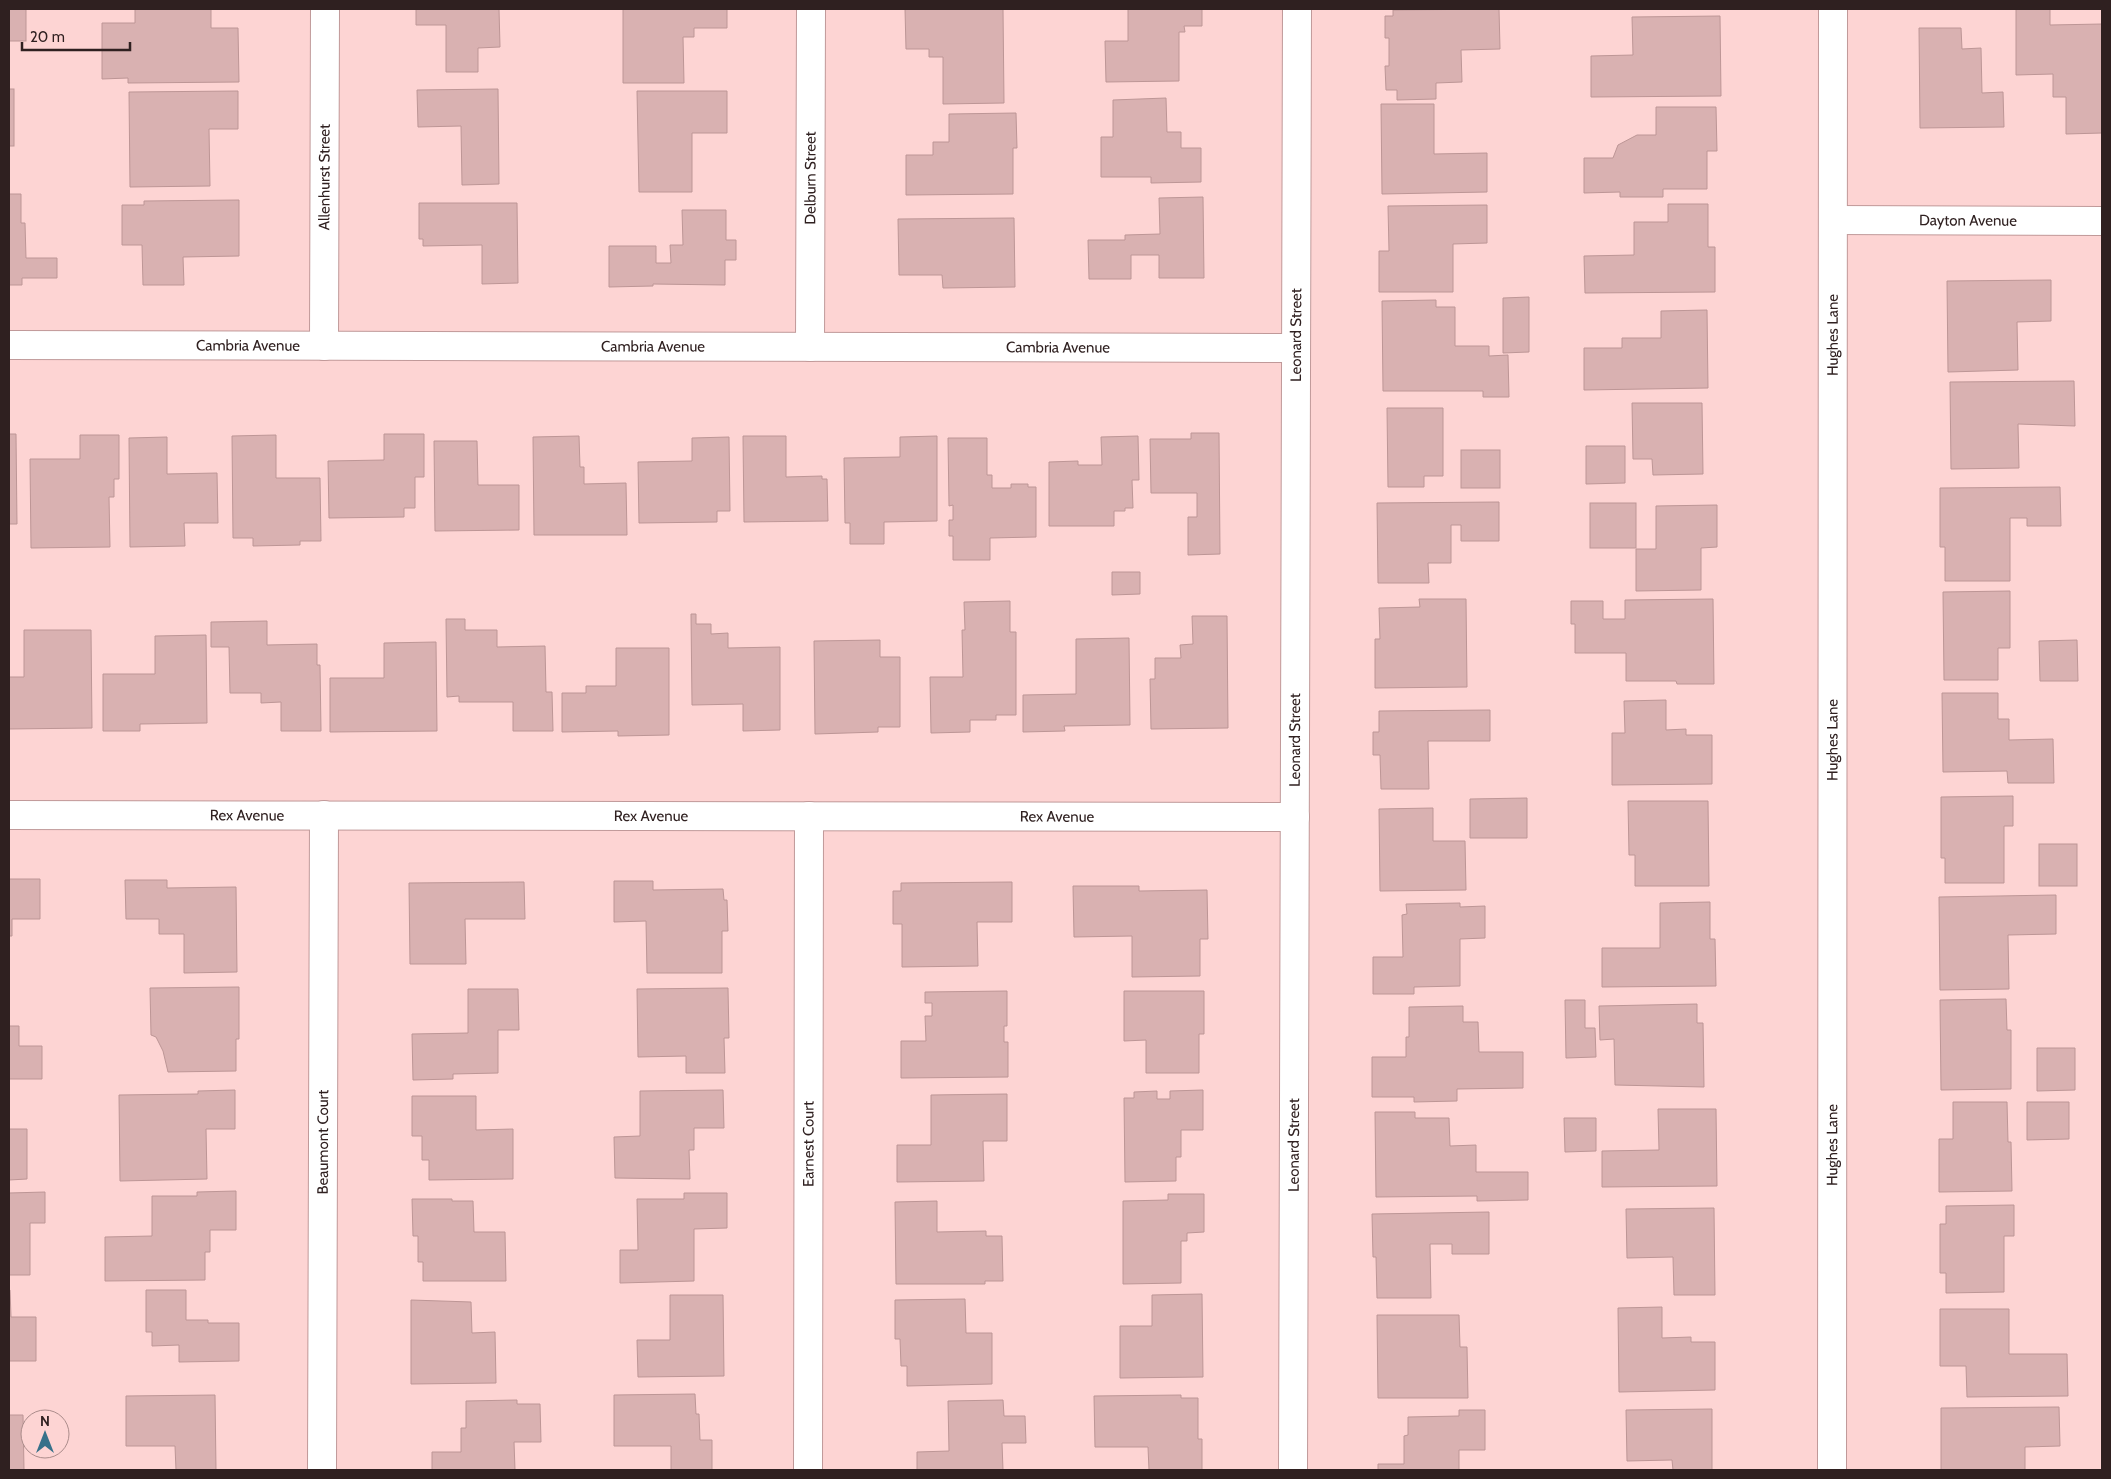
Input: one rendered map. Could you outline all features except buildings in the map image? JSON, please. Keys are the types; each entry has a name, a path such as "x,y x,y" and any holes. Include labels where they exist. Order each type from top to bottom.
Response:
{"street":[{"name":"Allenhurst Street","path":"324,346 325,9"},
{"name":"Delburn Street","path":"810,347 811,9"},
{"name":"Leonard Street","path":"1293,1470 1297,9"},
{"name":"Hughes Lane","path":"1832,9 1832,1470"},
{"name":"Dayton Avenue","path":"1832,220 2102,221"},
{"name":"Cambria Avenue","path":"9,345 1296,348"},
{"name":"Rex Avenue","path":"9,815 1295,818"},
{"name":"Beaumont Court","path":"322,1470 324,815"},
{"name":"Earnest Court","path":"808,1470 810,816"}]}
